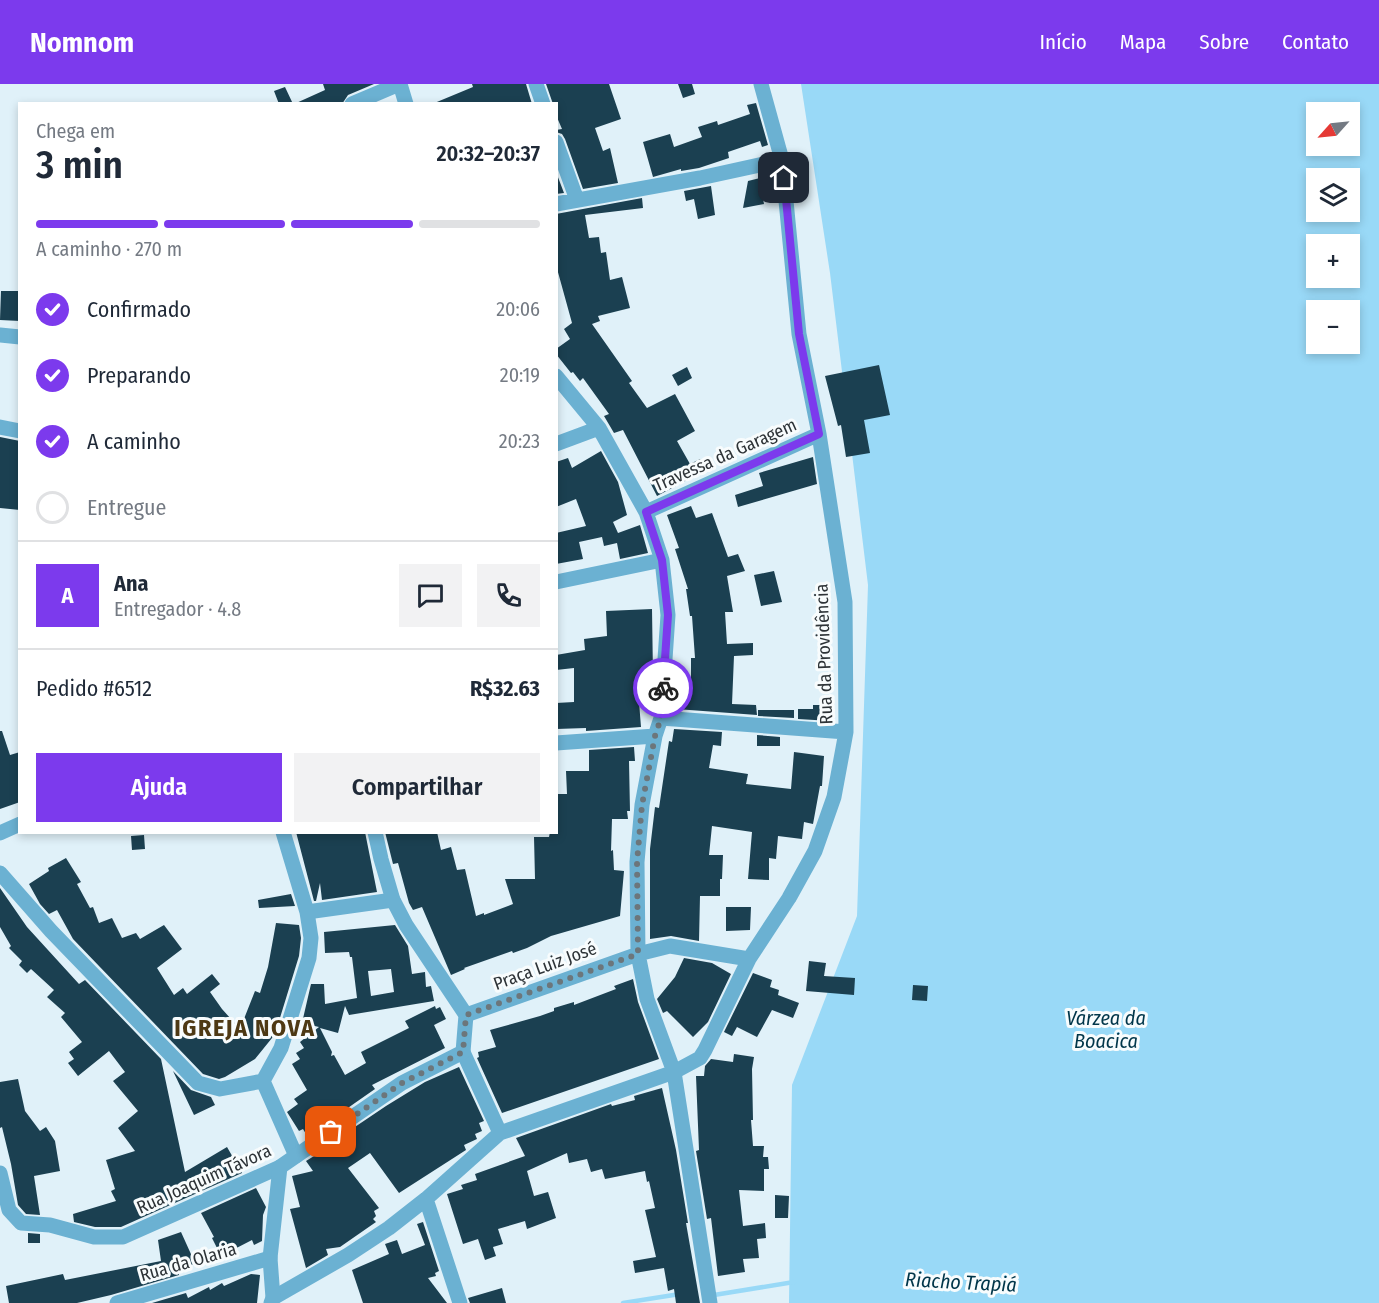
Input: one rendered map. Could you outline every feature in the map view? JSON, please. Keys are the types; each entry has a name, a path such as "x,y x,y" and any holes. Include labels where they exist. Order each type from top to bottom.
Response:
{"street":[{"path":"357,102 399,84 405,102"},
{"path":"536,84 542,102"},
{"name":"Rua da Providência","path":"500,1133 675,1071 700,1058 749,959 789,898 815,851 834,797 846,732 845,602 819,434 799,334 782,160 761,84"},
{"path":"558,148 577,200"},
{"path":"558,204 700,178 782,160"},
{"path":"0,335 18,337"},
{"path":"558,378 598,428 646,512 662,560 668,615 661,718 655,736 642,805 637,862 638,954 646,999 675,1071 710,1296"},
{"path":"0,427 18,431"},
{"path":"558,443 598,428"},
{"name":"Travessa da Garagem","path":"646,512 819,434"},
{"path":"558,582 662,560"},
{"path":"661,718 846,732"},
{"path":"558,743 655,736"},
{"path":"0,832 18,825"},
{"path":"263,1081 281,1048 309,958 311,938 307,912 284,834"},
{"path":"280,1167 270,1258 272,1300 389,1228 426,1199 500,1133 463,1052 466,1015 406,925 393,900 376,834"},
{"path":"0,873 51,931 198,1083 220,1089 263,1081"},
{"path":"307,912 393,900"},
{"name":"Praça Luiz José","path":"466,1015 638,954 670,946 749,959"},
{"name":"Rua Joaquim Távora","path":"0,1173 4,1210 21,1223 50,1225 94,1238 123,1237 280,1167 402,1083 463,1052"},
{"path":"263,1081 296,1156"},
{"path":"426,1199 460,1303"},
{"name":"Rua da Olaria","path":"117,1303 270,1258"}],"water":[{"name":"Várzea da Boacica","path":"801,84 1379,84 1379,1303 789,1303 792,1085 857,916 868,585 830,273"}],"building":[{"path":"323,84 374,84 348,95 343,102 298,102 325,90"},
{"path":"472,84 526,84 531,102 437,102 473,87"},
{"path":"546,84 609,84 621,119 595,128 603,151 610,148 618,183 583,189 565,139 558,133 558,130 562,129 558,120 558,102 552,102"},
{"path":"678,84 692,84 695,94 683,98"},
{"path":"285,87 292,102 278,102 274,91"},
{"path":"756,103 768,145 762,147 760,141 728,152 729,158 699,168 681,171 681,169 653,177 643,142 670,134 674,147 702,137 698,127 717,121 718,125 750,114 747,105"},
{"path":"772,175 775,191 762,194 764,204 743,208 748,181"},
{"path":"558,177 564,193 558,194"},
{"path":"711,186 715,215 698,219 694,199 686,201 684,191"},
{"path":"642,198 643,208 585,215 589,238 599,237 601,253 606,252 610,280 622,277 630,308 598,316 600,321 592,324 632,381 629,383 647,408 675,394 695,431 677,441 690,464 700,459 706,470 657,496 623,430 614,433 604,416 609,414 583,378 580,381 558,357 558,348 570,339 564,329 572,323 558,272 558,214"},
{"path":"1,291 18,291 18,321 0,320"},
{"path":"879,365 890,415 864,420 870,453 846,457 841,425 838,426 825,376"},
{"path":"687,367 692,378 678,386 672,375"},
{"path":"0,437 18,441 18,510 0,508"},
{"path":"601,451 618,482 627,515 613,522 618,533 640,525 648,553 620,559 617,543 604,546 602,537 579,542 583,559 558,564 558,533 586,526 576,499 558,506 558,461 568,458 572,468"},
{"path":"813,457 817,484 738,507 735,495 763,486 759,473"},
{"path":"691,506 696,518 712,513 728,557 738,554 745,571 727,576 733,612 725,612 727,644 753,643 753,655 734,656 732,704 756,705 757,715 676,709 676,694 691,694 691,658 695,658 692,616 690,616 686,589 688,589 675,549 679,548 667,515"},
{"path":"774,571 782,602 761,606 754,575"},
{"path":"652,609 653,676 649,676 648,702 639,702 641,727 586,731 586,728 558,729 558,703 574,702 574,668 558,670 558,655 585,650 584,639 607,636 606,611"},
{"path":"813,705 831,705 831,721 798,719 798,709 813,709"},
{"path":"758,710 794,710 794,718 758,716"},
{"path":"674,729 722,732 721,746 713,745 709,768 748,774 746,784 791,789 794,752 824,756 822,786 820,786 813,824 804,822 802,839 778,836 776,859 769,858 769,880 748,879 752,832 712,826 709,855 723,855 722,879 720,879 720,896 700,896 699,941 671,936 650,939 650,849 655,807 659,808 669,741 672,742"},
{"path":"0,731 2,731 10,755 18,753 18,803 0,809"},
{"path":"757,735 780,737 780,746 757,746"},
{"path":"634,747 635,761 629,761 630,811 627,811 628,819 612,819 611,851 613,850 614,870 624,871 620,916 551,936 527,948 464,968 451,975 422,907 413,910 409,903 398,863 393,864 386,834 437,834 441,850 451,847 457,870 465,869 476,916 513,904 505,879 535,879 534,837 549,837 550,834 558,834 558,794 567,794 566,771 589,771 589,750"},
{"path":"297,834 365,834 377,892 322,900 320,883 316,901 314,901"},
{"path":"144,835 145,849 132,850 131,836"},
{"path":"66,858 81,882 77,884 90,908 93,907 99,923 112,918 122,938 136,933 140,939 164,925 182,949 157,968 174,995 183,988 187,994 212,974 220,984 210,992 240,1029 255,991 260,993 268,967 276,923 299,925 301,938 299,956 279,1021 272,1038 255,1059 219,1079 203,1074 73,939 57,910 49,914 40,904 29,884 49,871 48,868"},
{"path":"0,888 27,927 79,984 85,980 161,1059 185,1172 227,1147 242,1173 121,1227 95,1227 74,1222 73,1214 116,1201 111,1191 115,1189 106,1160 135,1151 118,1128 138,1111 113,1081 125,1072 109,1051 78,1076 68,1063 74,1059 69,1052 82,1042 61,1017 65,1013 47,997 54,990 31,969 27,973 19,965 22,961 9,948 11,946 0,927"},
{"path":"291,894 295,906 259,908 258,900"},
{"path":"726,907 751,907 750,930 726,931"},
{"path":"395,925 408,946 412,974 425,972 426,987 431,986 434,1001 349,1015 345,1006 338,1033 320,1028 332,1052 331,1056 334,1055 345,1075 366,1063 361,1052 409,1028 405,1021 435,1006 436,1009 440,1007 446,1019 434,1025 445,1048 372,1085 375,1089 306,1134 303,1129 299,1131 287,1112 298,1104 294,1099 307,1090 292,1064 300,1059 296,1053 304,1048 300,1042 319,1027 302,1023 311,984 324,984 325,1004 357,998 352,957 349,952 325,953 324,932","holes":["391,969 394,992 371,996 368,971"]},
{"path":"684,958 712,963 731,974 708,1022 693,1037 667,1011 663,1013 657,999 675,977"},
{"path":"809,961 826,963 824,976 855,978 854,995 806,991"},
{"path":"753,973 772,980 770,987 779,990 778,995 799,1003 793,1018 772,1010 757,1037 737,1027 732,1036 724,1032"},
{"path":"633,979 638,1002 659,1059 502,1113 477,1058 479,1057 478,1052 496,1047 490,1030 540,1016 554,1011 554,1008 574,1002 574,1005 616,989 614,986"},
{"path":"913,985 928,986 927,1001 912,1000"},
{"path":"734,1054 754,1057 752,1069 753,1120 751,1120 753,1146 764,1146 763,1157 768,1157 769,1169 764,1169 764,1191 739,1190 743,1226 765,1223 766,1238 757,1239 759,1258 743,1259 745,1272 718,1276 711,1218 707,1219 696,1151 699,1150 696,1076 704,1076 705,1066 711,1059 733,1062"},
{"path":"459,1067 484,1121 479,1123 482,1131 475,1134 477,1139 464,1145 466,1150 399,1193 370,1153 348,1168 379,1208 374,1211 376,1216 373,1219 376,1222 340,1247 326,1249 328,1255 306,1268 290,1209 300,1207 292,1176 313,1171 306,1161 425,1082"},
{"path":"173,1071 191,1090 211,1097 215,1105 194,1115"},
{"path":"18,1079 25,1111 40,1131 46,1127 55,1141 60,1171 34,1176 40,1215 26,1214 18,1205 11,1164 2,1127 0,1128 0,1082"},
{"path":"662,1088 676,1150 700,1303 676,1303 674,1289 668,1291 664,1268 635,1273 633,1261 656,1257 645,1210 655,1208 645,1171 605,1179 602,1169 591,1172 587,1159 569,1163 567,1153 527,1171 534,1196 548,1192 556,1218 527,1229 525,1221 498,1229 503,1244 493,1247 496,1256 485,1260 478,1239 463,1244 447,1194 463,1189 461,1185 477,1180 475,1174 525,1156 516,1138 611,1104 612,1106 635,1100 634,1096"},
{"path":"256,1188 266,1207 263,1215 262,1241 254,1245 252,1240 221,1256 201,1213"},
{"path":"775,1195 789,1196 788,1218 775,1218"},
{"path":"423,1222 439,1271 435,1273 436,1276 428,1278 447,1303 363,1303 352,1270 389,1254 385,1244 397,1240 402,1254 425,1245 417,1224"},
{"path":"181,1232 195,1263 179,1275 77,1303 9,1303 6,1286 63,1274 65,1280 161,1261 158,1240"},
{"path":"28,1233 40,1234 40,1243 28,1243"},
{"path":"251,1274 260,1275 257,1303 152,1303 186,1293 188,1298 209,1287 210,1290 222,1283 224,1286"},
{"path":"502,1288 506,1303 470,1303 468,1298"}],"waterway":[{"name":"Riacho Trapiá","path":"714,1295 794,1282"},
{"name":"Riacho Trapiá","path":"623,1303 680,1294"}],"way so far":[{"path":"331,1132 402,1083 463,1052 466,1015 638,954 637,862 642,805 655,736 661,718 663,688"}],"district":[{"name":"IGREJA NOVA","path":"245,1028"}],"route":[{"path":"663,688 668,615 662,560 646,512 819,434 799,334 784,178"}]}
